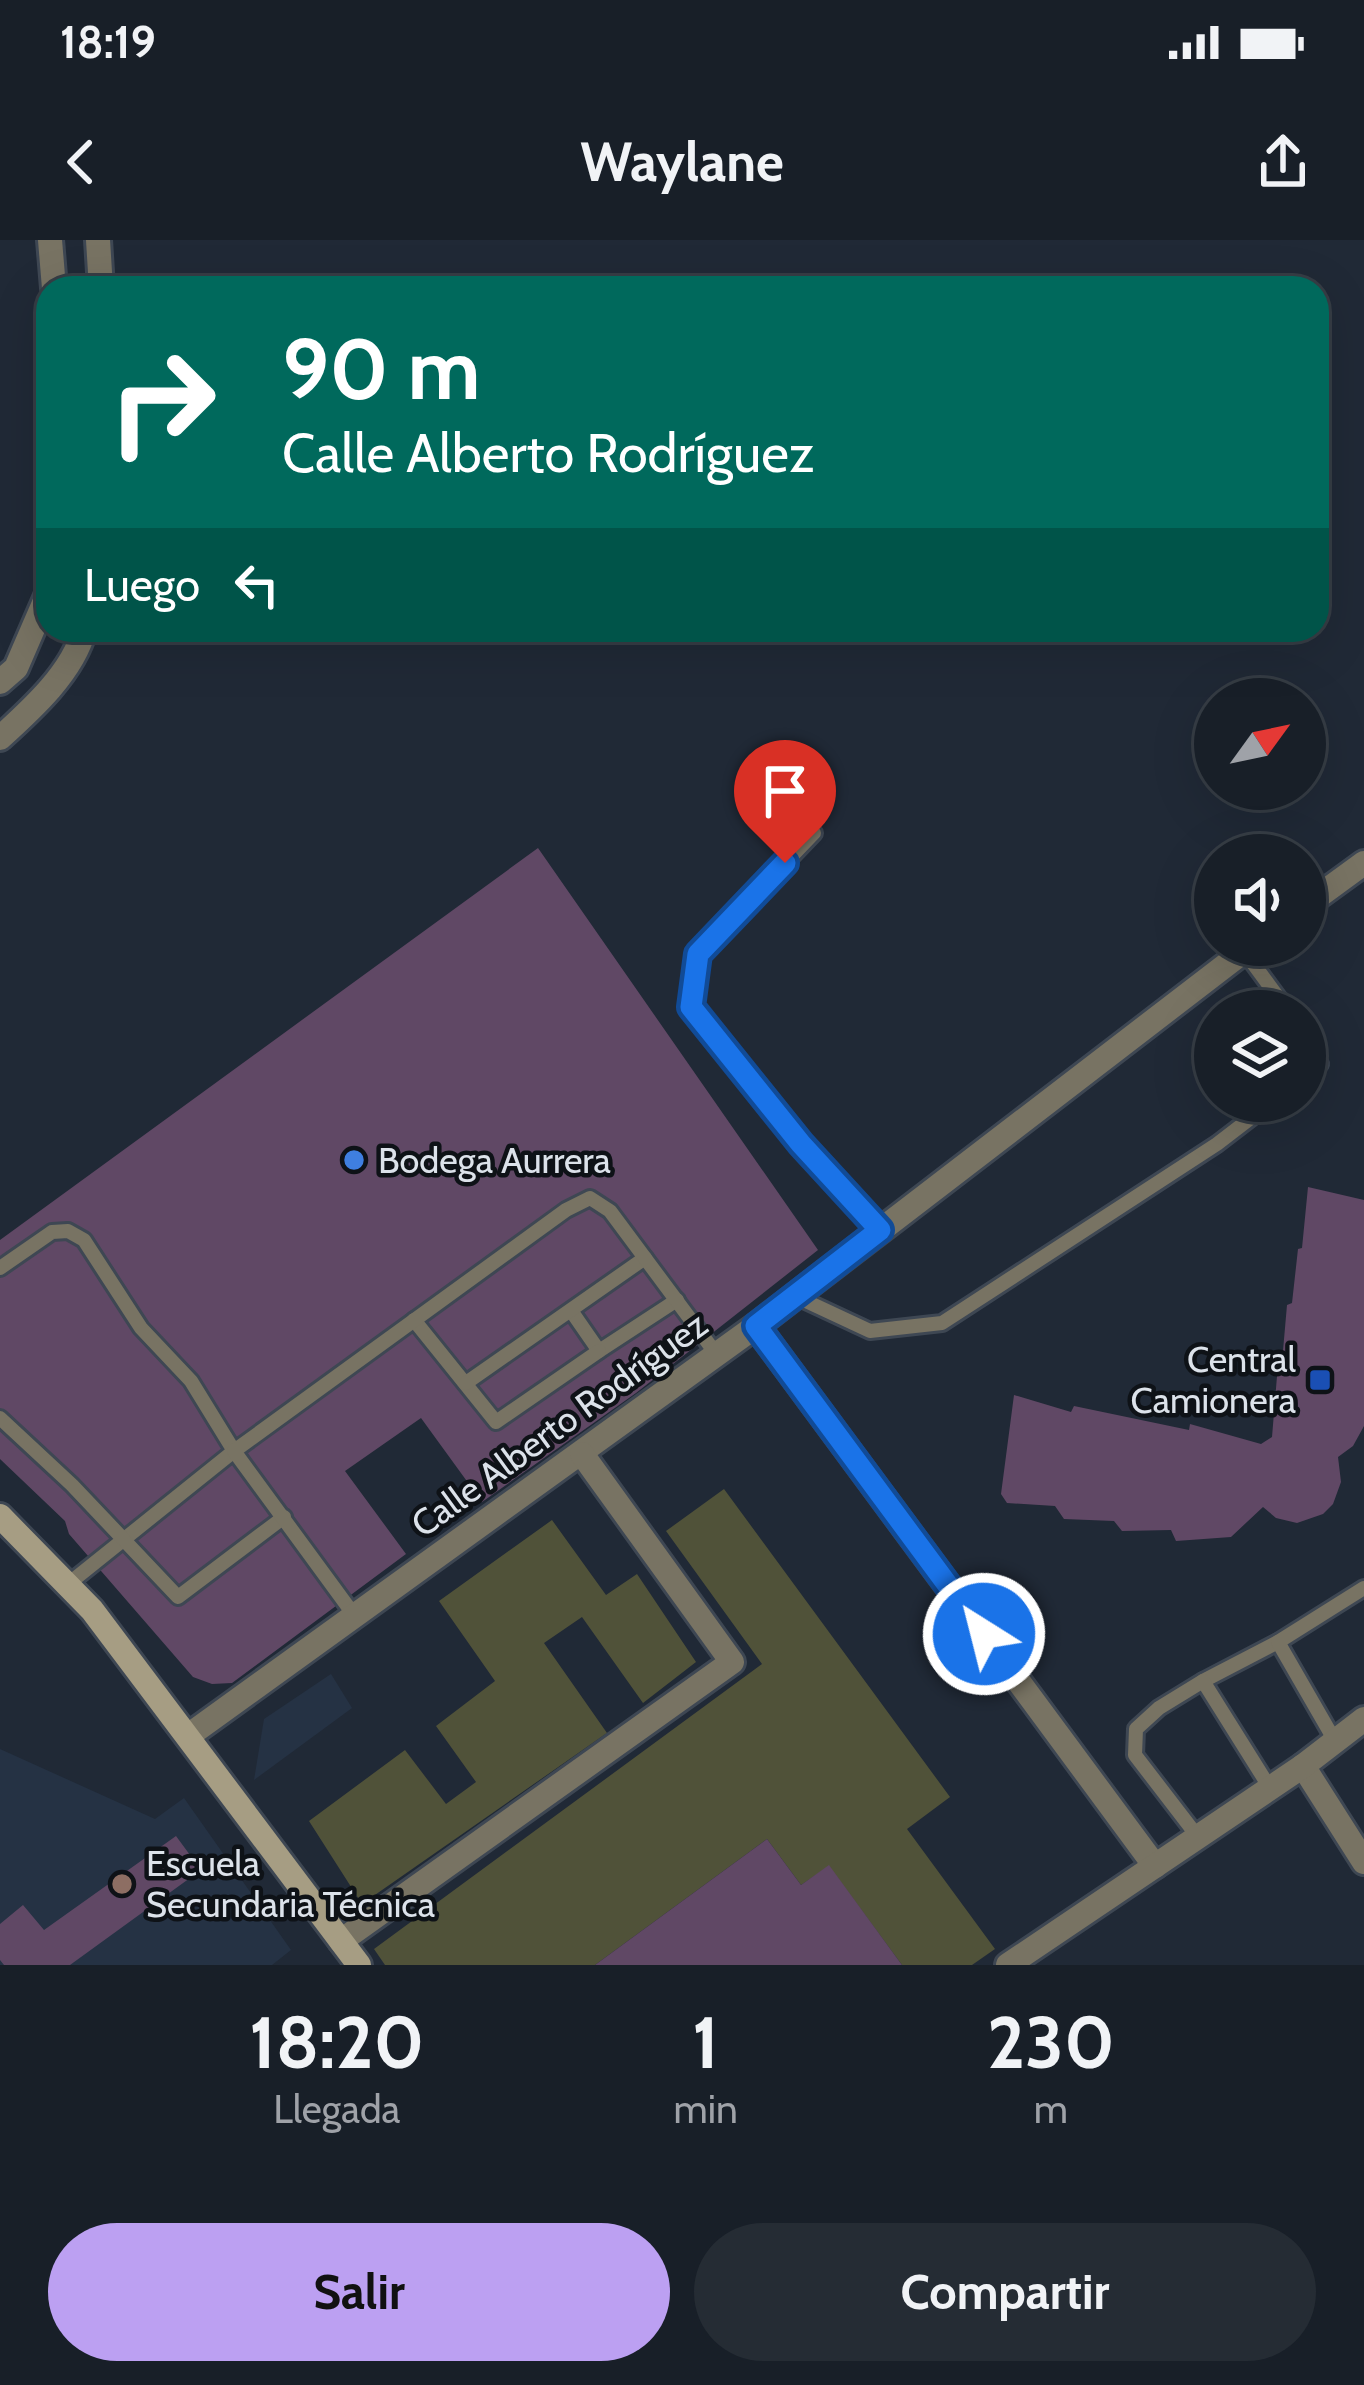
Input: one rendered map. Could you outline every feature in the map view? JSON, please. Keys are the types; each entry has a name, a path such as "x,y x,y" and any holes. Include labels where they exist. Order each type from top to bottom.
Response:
{"main road":[{"path":"0,1516 92,1610 359,1965"}],"street":[{"path":"50,240 53,276"},
{"path":"98,240 100,276"},
{"path":"0,682 16,668 36,622"},
{"path":"0,738 44,694 81,642"},
{"path":"1326,891 1364,863"},
{"name":"Calle Alberto Rodríguez","path":"188,1736 756,1326 1225,966"},
{"path":"756,1326 1155,1866"},
{"path":"341,1942 732,1662 582,1454"},
{"path":"1008,1965 1303,1766 1364,1719"},
{"path":"1303,1766 1364,1862"}],"lane":[{"path":"814,833 698,954 691,1007 801,1144 880,1230"},
{"path":"795,1296 870,1331 942,1323 1246,1122"},
{"path":"68,1585 234,1451 566,1210 590,1198 610,1211 717,1354"},
{"path":"0,1268 52,1232 68,1231 84,1240 141,1328 191,1381 234,1451 354,1615"},
{"path":"466,1383 645,1258"},
{"path":"414,1320 496,1423 676,1300"},
{"path":"572,1312 599,1351"},
{"path":"0,1418 178,1597 284,1516"},
{"path":"1198,1837 1135,1755 1136,1729 1159,1708 1364,1588"},
{"path":"1278,1642 1335,1741"},
{"path":"1203,1681 1270,1788"}],"shaded area":[{"path":"331,1674 352,1708 254,1780 264,1719"},
{"name":"Escuela Secundaria Técnica","path":"0,1749 155,1819 184,1798 291,1950 272,1965 0,1965"}],"green space":[{"path":"724,1489 950,1797 907,1829 995,1949 972,1965 902,1965 829,1866 801,1885 767,1839 595,1965 385,1965 374,1949 762,1664 666,1531"},
{"path":"552,1520 606,1595 637,1574 696,1662 643,1703 582,1617 544,1643 607,1733 362,1904 309,1821 405,1750 446,1804 476,1782 436,1726 495,1681 439,1601"}],"building":[{"path":"538,848 818,1250 636,1393 482,1502 421,1418 345,1471 406,1554 232,1683 212,1684 193,1677 69,1534 65,1521 0,1459 0,1240"},
{"name":"Central Camionera","path":"1308,1187 1364,1200 1364,1426 1353,1446 1338,1457 1341,1482 1333,1504 1323,1514 1297,1523 1276,1518 1263,1507 1231,1537 1176,1541 1171,1530 1122,1531 1114,1521 1064,1519 1055,1506 1007,1503 1001,1494 1014,1395 1071,1412 1074,1406 1189,1430 1190,1424 1261,1444 1272,1437 1278,1364 1298,1249 1302,1248"},
{"path":"176,1836 201,1870 70,1965 4,1965 0,1960 0,1924 23,1905 44,1930"},
{"path":"767,1839 801,1885 829,1865 902,1965 595,1965"}],"place":[{"name":"Bodega Aurrera","path":"354,1160"},
{"name":"Central Camionera","path":"1320,1380"},
{"name":"Escuela Secundaria Técnica","path":"122,1884"}],"route":[{"path":"785,863 698,954 691,1007 801,1144 880,1230 756,1326 984,1634"}]}
